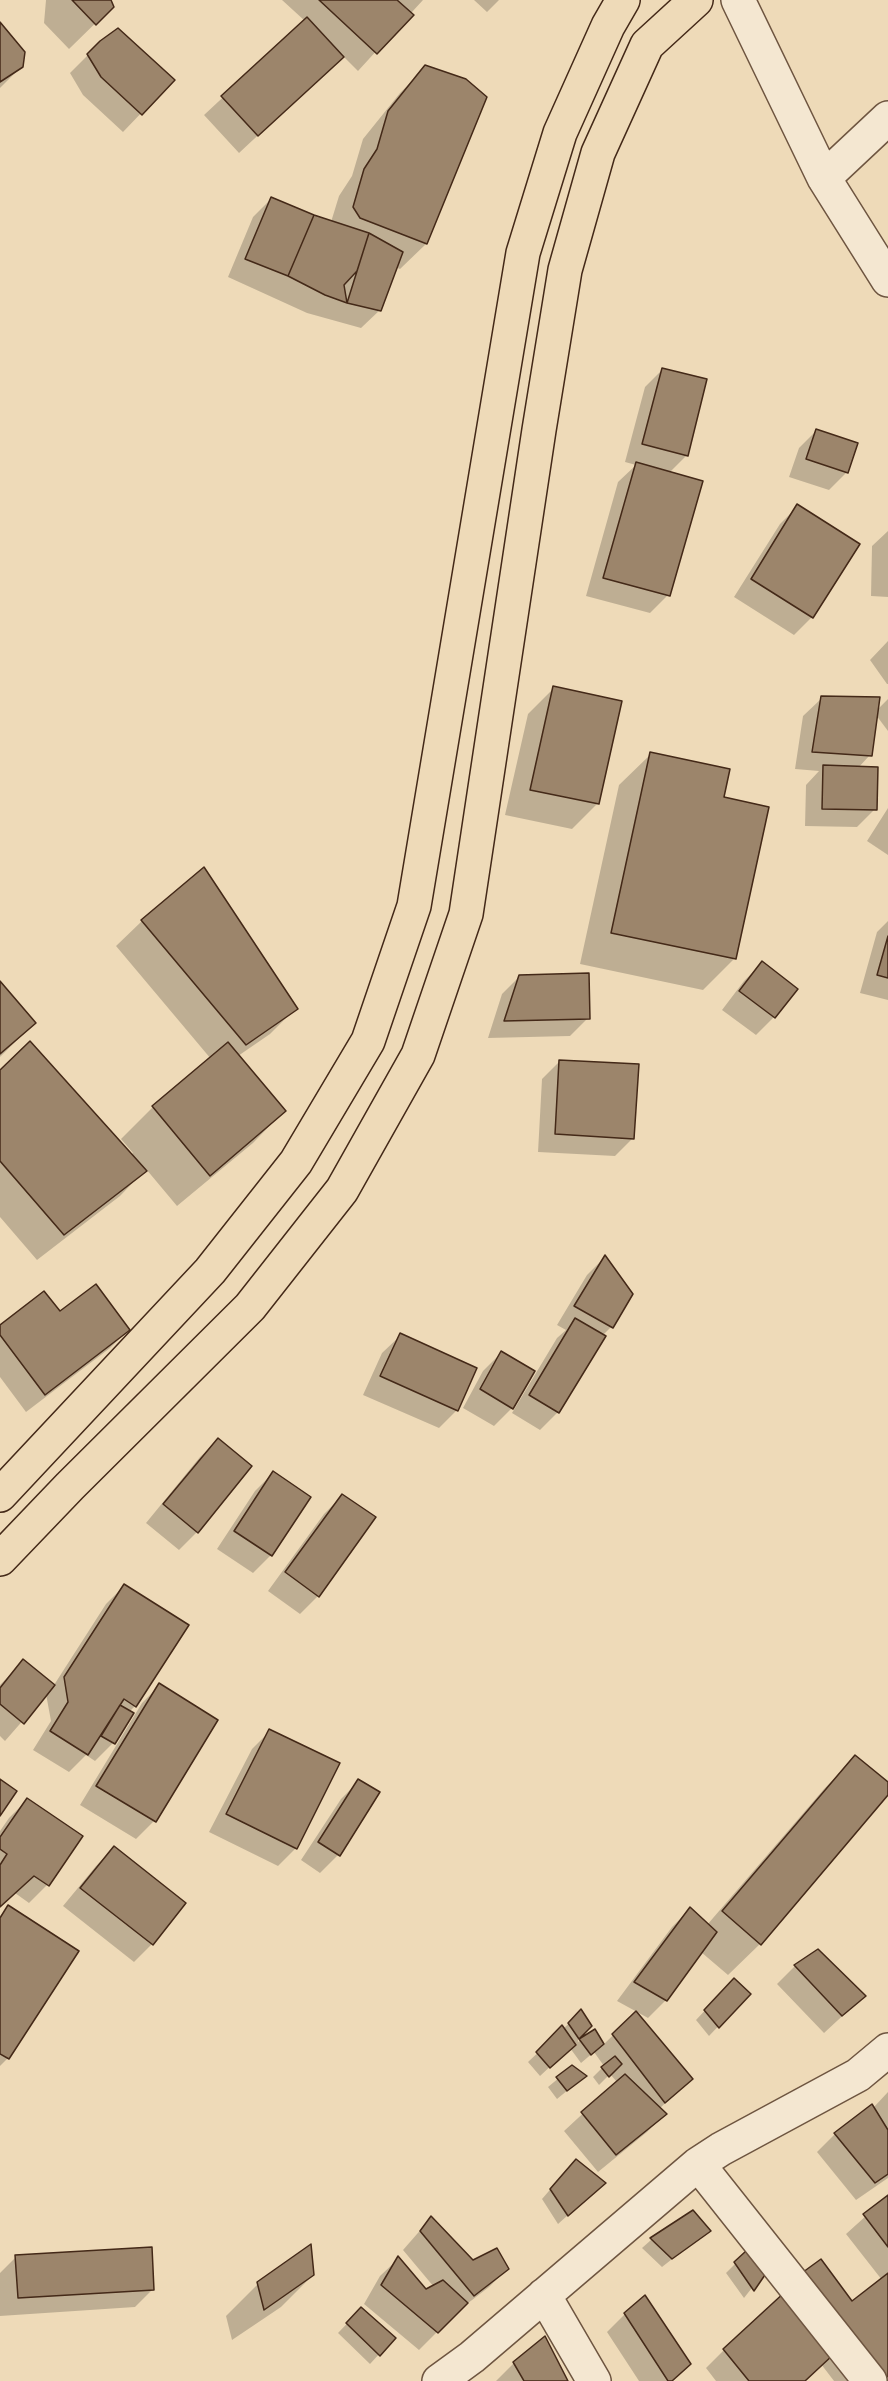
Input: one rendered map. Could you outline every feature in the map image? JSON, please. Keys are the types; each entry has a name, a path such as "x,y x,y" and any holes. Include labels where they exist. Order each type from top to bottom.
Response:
{"main road":[{"path":"0,1495 210,1271 296,1162 368,1041 414,906 524,253 560,133 608,26 623,0"},
{"path":"0,1559 250,1306 342,1190 418,1054 466,914 565,270 598,153 646,45 696,0"}],"street":[{"path":"738,0 824,178 888,280"},
{"path":"824,178 888,118"},
{"path":"439,2381 471,2357 698,2164 721,2149 858,2075 888,2050"},
{"path":"698,2164 857,2377"},
{"path":"544,2295 594,2381"}],"building":[{"path":"72,0 111,0 114,7 96,25"},
{"path":"319,0 397,0 414,15 377,54"},
{"path":"307,17 344,57 258,136 221,96"},
{"path":"0,22 25,52 23,67 0,82"},
{"path":"118,28 175,80 142,115 101,77 87,54"},
{"path":"425,65 466,79 487,97 427,244 360,218 353,207 364,169 377,149 388,111"},
{"path":"271,197 314,215 288,276 245,259"},
{"path":"314,215 369,233 347,303 325,295 288,276"},
{"path":"369,233 403,252 381,311 347,303 344,285 357,271"},
{"path":"662,368 707,379 688,456 642,444"},
{"path":"816,429 858,443 848,473 806,459"},
{"path":"636,462 703,481 670,596 603,578"},
{"path":"797,504 860,544 813,618 751,579"},
{"path":"553,686 622,701 599,804 530,790"},
{"path":"821,696 880,697 872,756 812,752"},
{"path":"650,752 730,769 724,797 769,807 736,959 611,933"},
{"path":"823,765 878,767 877,810 822,809"},
{"path":"204,867 298,1009 246,1045 141,920"},
{"path":"888,936 888,978 877,975"},
{"path":"762,961 798,989 775,1018 739,991"},
{"path":"589,973 590,1019 504,1021 519,975"},
{"path":"0,981 36,1023 0,1054"},
{"path":"30,1041 147,1171 64,1235 0,1161 0,1070"},
{"path":"228,1042 286,1111 210,1176 152,1106"},
{"path":"559,1060 639,1064 634,1139 555,1134"},
{"path":"605,1255 633,1294 613,1328 574,1306"},
{"path":"96,1284 130,1330 45,1395 0,1335 0,1325 44,1291 60,1311"},
{"path":"575,1318 606,1336 559,1413 529,1395"},
{"path":"400,1333 477,1368 458,1411 380,1376"},
{"path":"501,1351 535,1371 513,1409 480,1389"},
{"path":"218,1438 252,1466 198,1533 163,1504"},
{"path":"273,1471 311,1497 272,1556 234,1531"},
{"path":"342,1494 376,1517 319,1597 285,1572"},
{"path":"124,1584 189,1625 136,1707 124,1699 88,1755 50,1731 68,1702 64,1677"},
{"path":"23,1659 55,1685 24,1724 0,1704 0,1688"},
{"path":"159,1683 218,1720 156,1822 96,1786"},
{"path":"120,1705 134,1713 115,1744 101,1736"},
{"path":"269,1729 340,1763 297,1849 226,1814"},
{"path":"855,1755 888,1782 888,1795 761,1945 722,1911"},
{"path":"0,1779 17,1791 0,1816"},
{"path":"358,1779 380,1792 340,1856 318,1842"},
{"path":"27,1798 83,1836 49,1886 34,1876 0,1907 0,1865 7,1854 0,1849 0,1837"},
{"path":"114,1846 186,1903 153,1945 80,1888"},
{"path":"8,1905 79,1951 9,2059 0,2054 0,1918"},
{"path":"690,1907 717,1932 667,2001 634,1982"},
{"path":"818,1949 866,1996 842,2016 794,1965"},
{"path":"734,1978 751,1994 719,2028 704,2010"},
{"path":"581,2009 592,2026 579,2039 568,2023"},
{"path":"636,2011 693,2079 665,2103 612,2034"},
{"path":"562,2025 576,2045 550,2068 536,2052"},
{"path":"595,2029 604,2044 591,2055 579,2039"},
{"path":"615,2056 622,2064 609,2077 601,2067"},
{"path":"572,2065 587,2076 567,2091 556,2077"},
{"path":"625,2074 667,2114 616,2155 581,2112"},
{"path":"872,2104 888,2130 888,2174 875,2183 834,2133"},
{"path":"576,2159 606,2183 568,2216 550,2189"},
{"path":"888,2195 888,2247 863,2214"},
{"path":"693,2210 711,2231 672,2259 650,2238"},
{"path":"431,2216 473,2260 497,2248 509,2269 474,2296 420,2231"},
{"path":"311,2244 314,2275 264,2310 257,2282"},
{"path":"152,2247 154,2290 18,2298 15,2255"},
{"path":"746,2251 769,2269 754,2291 734,2262"},
{"path":"398,2256 426,2289 443,2280 468,2303 438,2333 381,2285"},
{"path":"821,2259 852,2301 888,2273 888,2376 881,2381 799,2275"},
{"path":"786,2291 834,2354 805,2381 749,2381 723,2349"},
{"path":"645,2295 691,2364 672,2381 668,2381 624,2313"},
{"path":"361,2307 396,2338 380,2356 346,2323"},
{"path":"545,2336 568,2381 524,2381 513,2362"}]}
